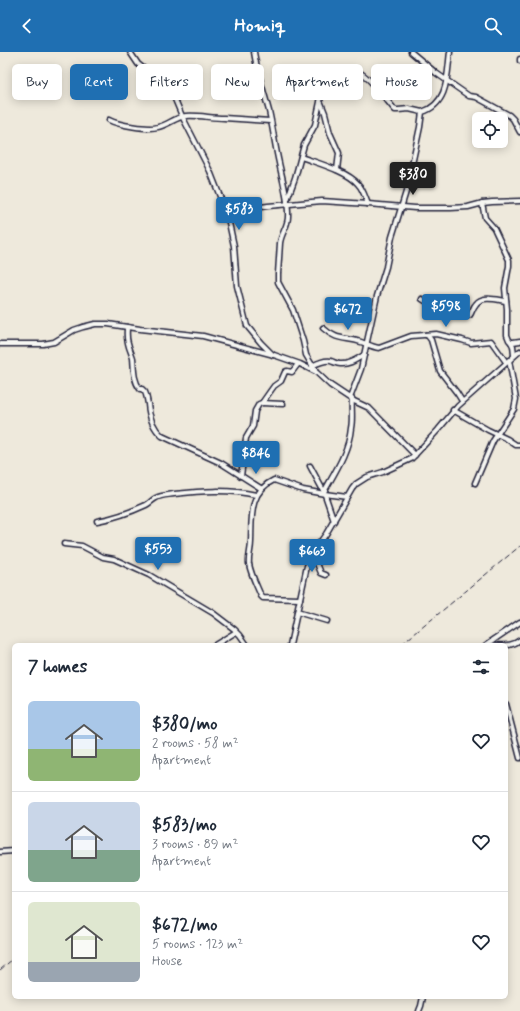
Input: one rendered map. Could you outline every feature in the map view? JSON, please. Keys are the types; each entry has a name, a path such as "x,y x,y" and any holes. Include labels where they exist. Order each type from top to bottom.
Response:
{"street":[{"path":"130,52 138,64 158,80 174,97 210,171 225,212 234,246 237,286 247,326 274,355"},
{"path":"254,52 287,203 288,218 281,238 278,282 293,310 306,355 316,372 330,385 351,399 369,408 415,455"},
{"path":"411,52 425,65 469,96 476,97 509,115 520,132"},
{"path":"287,203 304,145 315,124 324,78 335,74 356,72 363,75 371,82 395,110 409,109 422,112 433,107 438,102 445,90 450,52"},
{"path":"320,102 325,113 330,133 340,153 337,170"},
{"path":"325,493 342,459 350,435 351,399 361,369 376,296 386,267 389,247 410,182 411,169 422,112"},
{"path":"109,120 128,126 155,128 182,116 270,121"},
{"path":"301,157 349,176 361,188 368,204"},
{"path":"225,212 287,203 322,201 415,208 451,208 468,207 492,202 520,202"},
{"path":"482,203 485,218 494,228 509,260 505,284 507,335 514,349 514,355"},
{"path":"422,299 452,314 464,317 470,315 476,303 482,299 506,301"},
{"path":"0,344 43,344 54,342 74,330 95,324 108,324 203,336 274,355 316,372"},
{"path":"128,327 127,339 132,355 136,382 138,387 147,395 149,412 154,428 162,436 221,463 262,488"},
{"path":"323,328 337,338 355,340 375,348 379,348 412,336 439,334 471,343 491,341 508,361 518,399 512,413 493,441 475,483"},
{"path":"426,335 431,340 440,371 462,401"},
{"path":"511,342 520,341"},
{"path":"290,643 307,566 312,554 352,488 367,477 384,472 411,459 462,401 520,351"},
{"path":"312,366 326,361 340,364 352,362 364,355"},
{"path":"241,476 246,438 253,426 256,411 268,393 281,381 285,372 292,372 298,364"},
{"path":"262,404 283,404"},
{"path":"453,410 516,445 520,445"},
{"path":"310,466 325,493 334,520"},
{"path":"300,599 263,598 260,596 249,565 252,514 256,495 262,488 276,480 303,490 347,497"},
{"path":"97,521 115,517 146,505 157,497 166,495 198,492 243,492 256,495"},
{"path":"64,544 82,546 103,557 114,559 142,572 213,613 240,635 246,643"},
{"path":"312,554 321,573 326,575"},
{"path":"297,612 327,621"},
{"path":"489,643 520,622"},
{"path":"218,643 236,632"},
{"path":"508,645 514,644 520,640"},
{"path":"508,712 520,758"},
{"path":"0,852 12,851"},
{"path":"419,1011 423,999"}],"railway":[{"path":"403,643 520,546"},
{"path":"0,970 12,960"}]}
